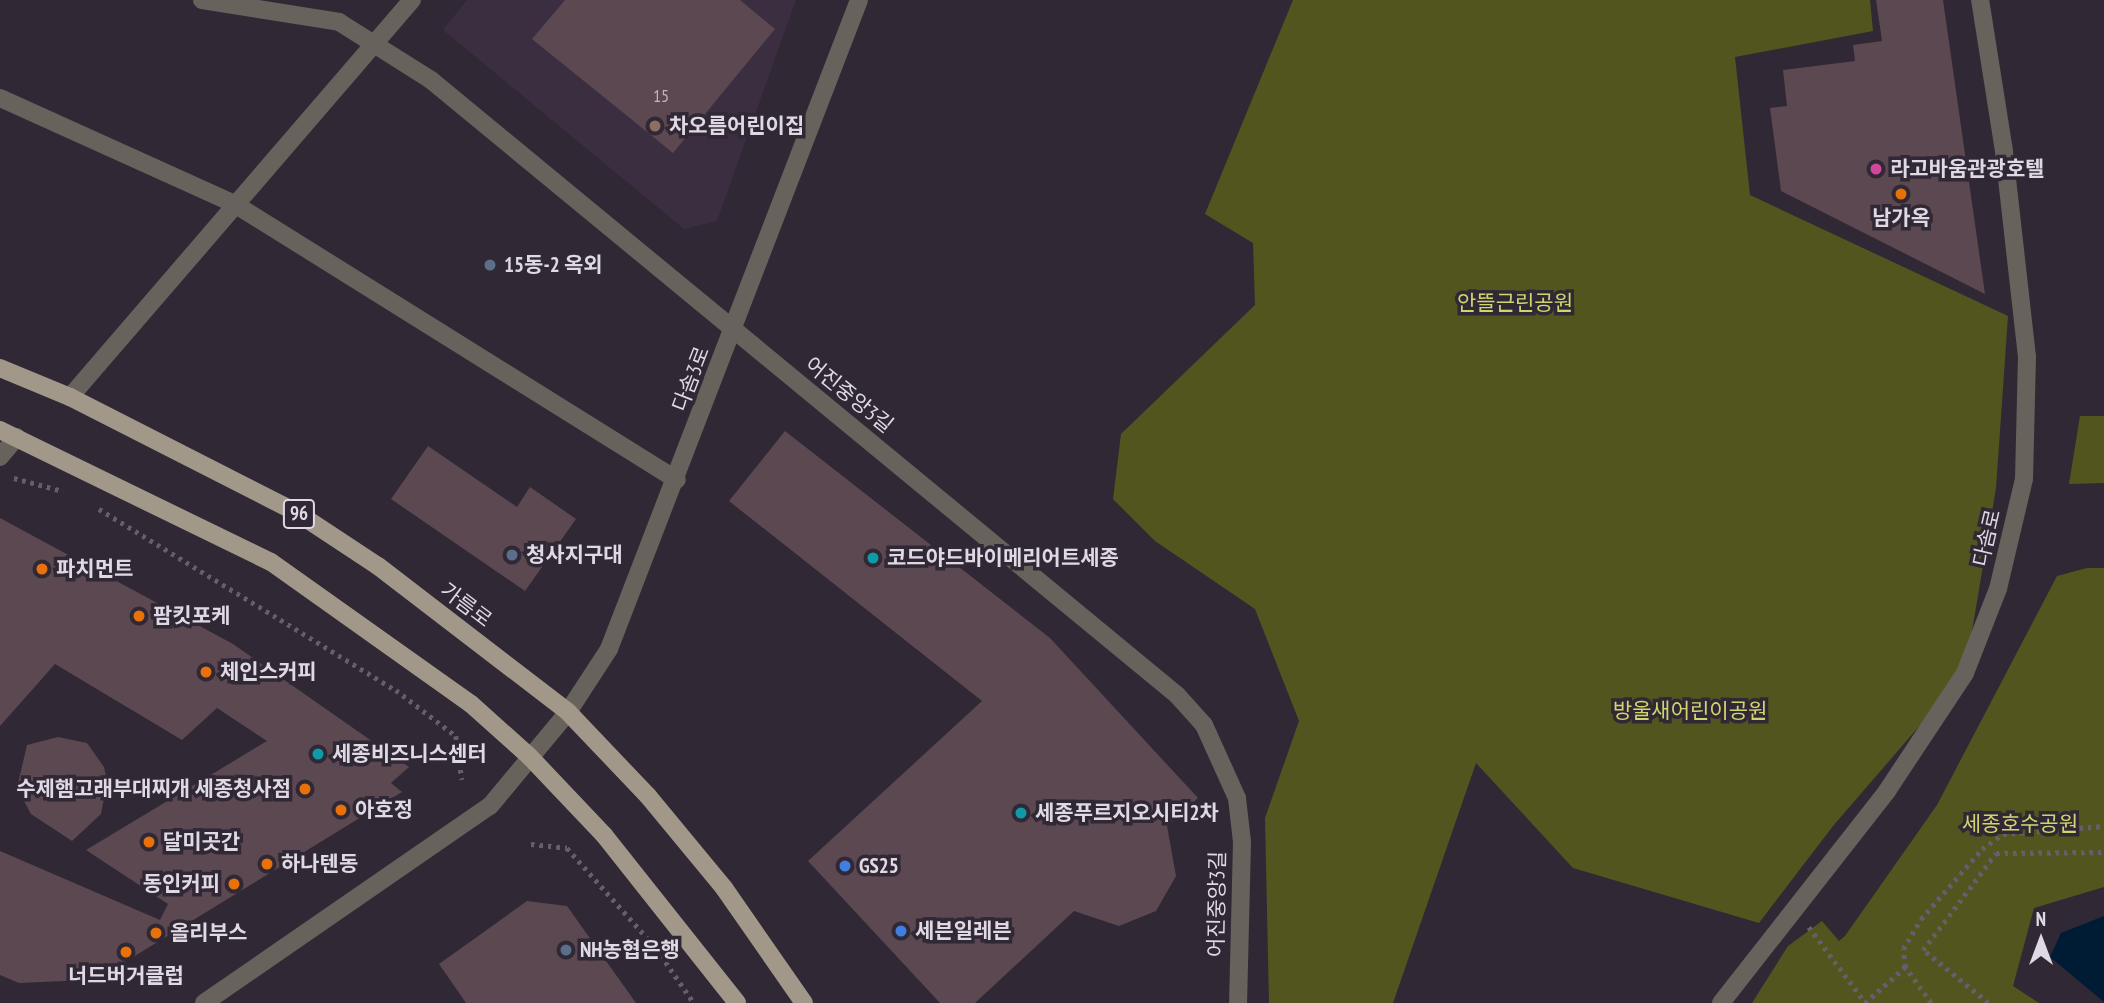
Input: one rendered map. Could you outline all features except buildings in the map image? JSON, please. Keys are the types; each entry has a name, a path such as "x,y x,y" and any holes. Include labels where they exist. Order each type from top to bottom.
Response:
{"main road":[{"name":"가름로","path":"0,369 70,397 296,512 378,565 568,712 724,887 804,1003"},
{"path":"0,430 271,562 471,704 530,757 681,927 737,1003"}],"street":[{"name":"어진중앙3길","path":"202,0 307,13 375,42 431,80 1177,695 1203,725 1224,760 1238,809 1238,1003"},
{"path":"70,397 233,203 412,0"},
{"name":"다솜3로","path":"204,1003 490,806 568,712 609,649 677,480 859,0"},
{"name":"다솜로","path":"1721,1003 1793,905 1887,791 1965,673 1998,589 2024,480 2027,357 2004,151 1980,0"},
{"path":"0,98 233,203 677,480"},
{"path":"0,457 17,437"}],"path":[{"path":"9,477 71,493"},
{"path":"94,506 396,690 456,736 461,780"},
{"path":"1931,1003 1905,967 1903,949 1921,919 1982,849 2003,834 2104,826"},
{"path":"531,844 567,848 656,948 694,1003"},
{"path":"1988,1003 1923,950 1996,853 2104,852"},
{"path":"1793,905 1865,1002 1905,967"}],"shaded area":[{"name":"차오름어린이집","path":"467,0 796,0 717,221 684,229 443,30"}],"green space":[{"name":"안뜰근린공원","path":"1293,0 1870,0 1873,31 1735,57 1750,195 2008,316 1996,488 1965,673 1833,826 1759,923 1573,868 1476,763 1393,1003 1269,1003 1265,818 1299,721 1255,609 1155,541 1113,499 1121,434 1255,305 1253,243 1205,214"},
{"path":"2080,416 2104,416 2104,483 2069,484"},
{"name":"세종호수공원","path":"2087,568 2104,568 2104,887 2034,908 2013,986 2039,1003 1752,1003 1788,946 1822,921 1839,941 1845,936 1937,805 2057,576"}],"water":[{"path":"2104,916 2104,1002 2050,957 2061,933"}],"place":[{"name":"차오름어린이집","path":"655,126"},
{"name":"라고바움관광호텔","path":"1876,169"},
{"name":"남가옥","path":"1901,194"},
{"name":"15동-2 옥외","path":"490,265"},
{"name":"청사지구대","path":"512,555"},
{"name":"코드야드바이메리어트세종","path":"873,558"},
{"name":"파치먼트","path":"42,569"},
{"name":"팜킷포케","path":"139,616"},
{"name":"체인스커피","path":"206,672"},
{"name":"세종비즈니스센터","path":"318,754"},
{"name":"수제햄고래부대찌개 세종청사점","path":"305,789"},
{"name":"아호정","path":"341,810"},
{"name":"세종푸르지오시티2차","path":"1021,813"},
{"name":"달미곳간","path":"149,842"},
{"name":"하나텐동","path":"267,864"},
{"name":"GS25","path":"845,866"},
{"name":"동인커피","path":"234,884"},
{"name":"세븐일레븐","path":"901,931"},
{"name":"올리부스","path":"156,933"},
{"name":"NH농협은행","path":"566,950"},
{"name":"너드버거클럽","path":"126,952"}],"park label":[{"name":"방울새어린이공원","path":"1690,711"}]}
